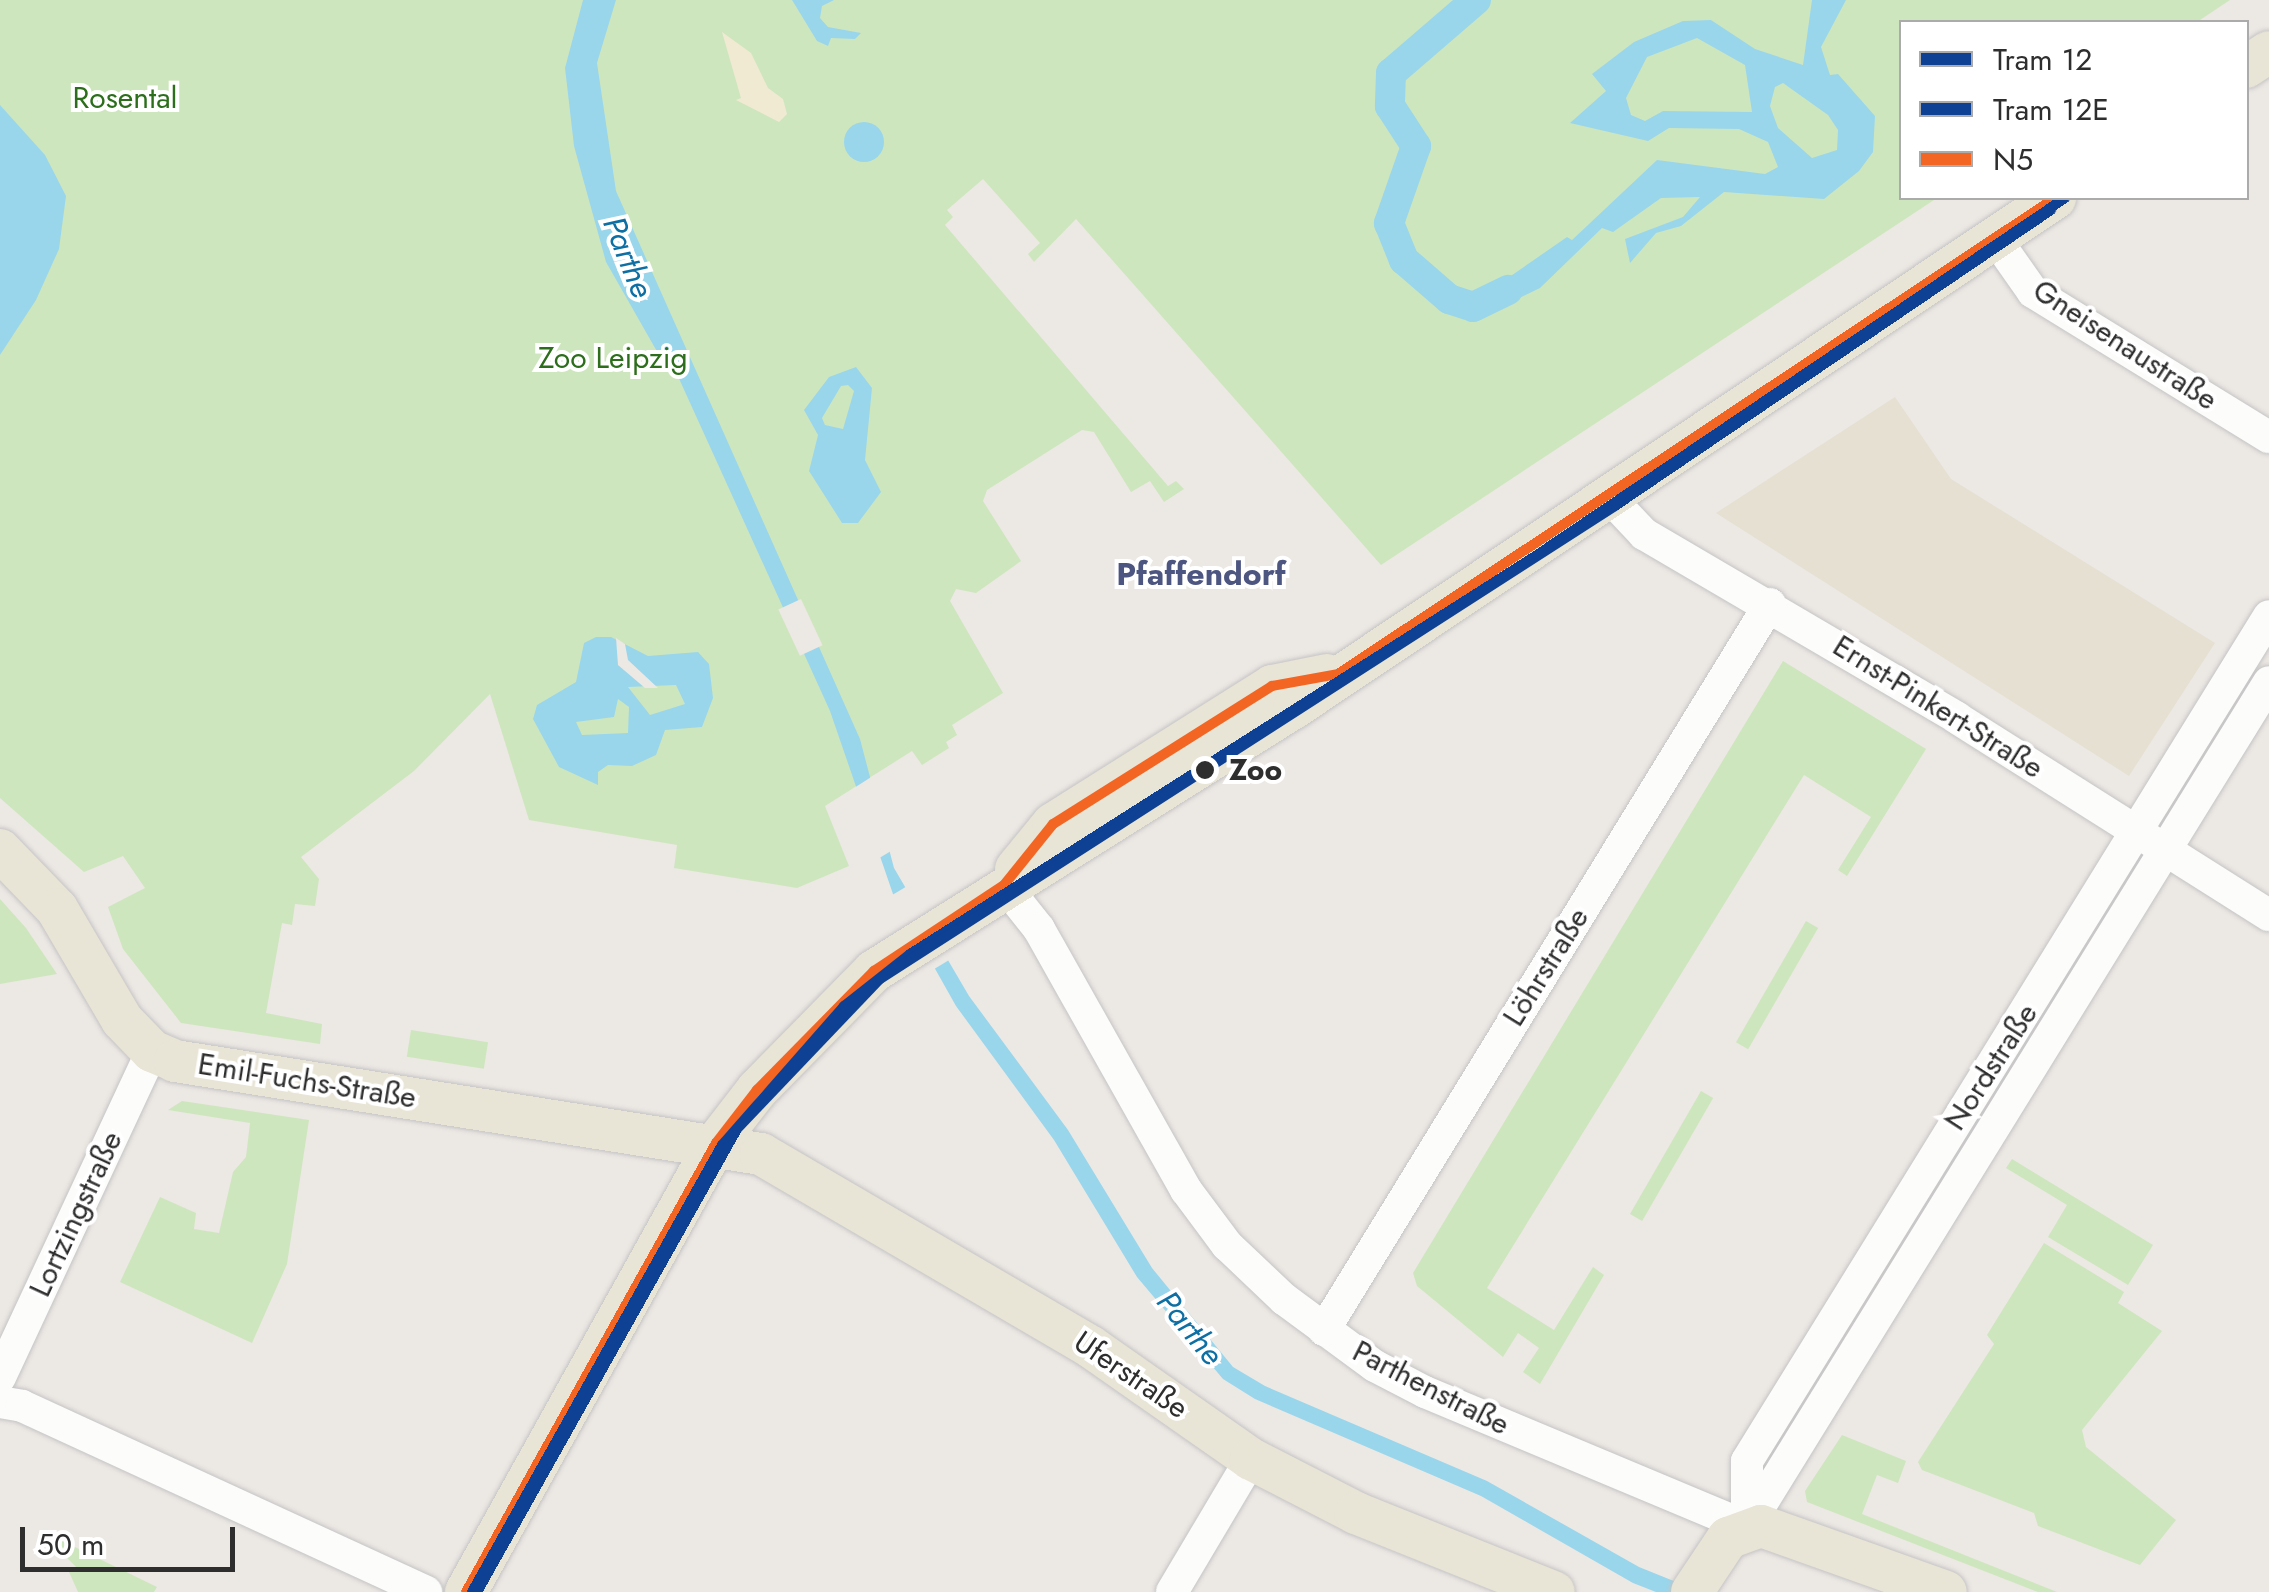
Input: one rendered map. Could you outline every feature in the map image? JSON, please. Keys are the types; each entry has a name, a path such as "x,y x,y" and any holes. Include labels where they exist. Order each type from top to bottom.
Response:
{"main road":[{"path":"466,1592 716,1143 840,1001 906,948 989,894 1071,850 1610,498 2052,200"},
{"path":"0,850 57,908 122,1020 152,1051"},
{"name":"Emil-Fuchs-Straße","path":"152,1051 175,1061 716,1143"},
{"name":"Uferstraße","path":"716,1143 761,1154 890,1226 1128,1370 1251,1459 1356,1513 1554,1592"},
{"name":"Parthenstraße","path":"1734,1537 1778,1530 1946,1592"},
{"name":"Nordstraße","path":"1692,1592 1734,1537"}],"street":[{"name":"Gneisenaustraße","path":"1995,238 2033,292 2269,437"},
{"name":"Ernst-Pinkert-Straße","path":"1610,498 1644,534 1770,604 2269,915"},
{"name":"Löhrstraße","path":"1324,1330 1770,604"},
{"name":"Nordstraße","path":"1734,1537 1747,1460 2269,616"},
{"name":"Nordstraße","path":"1734,1537 2269,682"},
{"name":"Parthenstraße","path":"989,894 1039,929 1142,1119 1206,1220 1324,1330 1375,1366 1734,1537"},
{"name":"Lortzingstraße","path":"0,1378 152,1051"},
{"path":"0,1402 22,1406 426,1592"},
{"path":"1172,1592 1251,1459"}],"shaded area":[{"path":"1895,397 1951,479 2215,643 2129,776 1716,513"}],"green space":[{"name":"Zoo Leipzig","path":"0,0 2230,0 2200,20 1899,20 1899,200 1934,200 1381,565 1076,219 1034,262 1028,254 1040,243 983,179 947,210 953,217 945,225 1168,486 1176,481 1184,489 1164,502 1150,481 1131,492 1094,432 1082,430 987,490 983,501 1021,561 976,593 956,589 950,601 1003,693 952,725 957,735 946,742 949,748 922,765 912,751 825,806 849,866 797,888 674,868 677,845 529,820 490,694 414,771 301,857 319,879 315,906 295,904 292,925 282,923 266,1013 322,1024 320,1044 181,1023 123,949 108,907 145,888 123,856 84,872 0,798"},
{"path":"1783,661 1926,749 1847,876 1838,870 1871,817 1804,775 1487,1288 1554,1330 1593,1267 1604,1275 1540,1384 1523,1372 1539,1348 1518,1333 1503,1357 1417,1286 1413,1273"},
{"path":"0,899 26,928 57,974 0,984"},
{"path":"1806,921 1818,928 1748,1049 1736,1042"},
{"path":"411,1030 488,1042 484,1069 407,1057"},
{"path":"1701,1091 1713,1098 1642,1221 1630,1214"},
{"path":"182,1101 309,1120 287,1264 252,1343 120,1282 160,1197 196,1213 194,1229 219,1233 233,1172 246,1157 250,1123 168,1110"},
{"path":"2012,1159 2153,1245 2128,1285 2048,1237 2067,1205 2006,1168"},
{"path":"2044,1243 2124,1292 2118,1303 2162,1331 2082,1430 2086,1447 2176,1520 2140,1565 2038,1526 2034,1513 1922,1470 1918,1462 1994,1344 1987,1335"},
{"path":"1842,1435 1906,1461 1898,1483 1877,1475 1862,1514 2057,1592 2038,1592 1807,1502 1805,1491"},
{"path":"40,1530 157,1587 154,1592 78,1592 69,1572 77,1568"}],"sand":[{"path":"722,32 751,53 768,88 783,99 787,114 779,122 736,100 741,98"}],"water":[{"name":"Parthe","path":"583,0 616,0 597,63 616,191 860,739 894,868 969,996 1068,1130 1152,1268 1233,1367 1265,1386 1487,1481 1639,1567 1701,1592 1656,1592 1633,1583 1481,1496 1255,1399 1223,1379 1137,1277 1054,1140 956,1006 893,894 830,711 676,372 663,362 606,262 574,146 565,68"},
{"path":"792,0 834,0 822,6 820,18 828,27 861,33 855,39 831,38 828,46 817,41"},
{"path":"1812,0 1846,0 1821,47 1830,75 1838,74 1875,116 1873,152 1859,171 1824,199 1724,192 1681,226 1656,233 1630,263 1625,239 1683,217 1700,197 1661,198 1613,232 1602,228 1540,288 1515,300 1502,282 1567,237 1572,240 1657,160 1765,174 1778,167 1768,142 1739,129 1669,128 1648,141 1570,123 1606,91 1592,74 1634,42 1683,21 1711,20 1755,49 1803,65","holes":["1697,38 1745,65 1752,112 1663,111 1645,121 1631,115 1626,98 1647,57","1783,83 1828,115 1838,130 1837,150 1812,158 1778,128 1770,106 1775,87"]},
{"path":"0,105 45,155 66,196 59,249 36,300 0,355"},
{"path":"864,122 878,128 884,142 878,156 864,162 850,156 844,142 850,128"},
{"path":"856,367 872,388 865,460 881,492 858,523 842,523 809,471 818,435 804,410 829,377","holes":["848,385 854,391 843,429 825,425 822,418 841,386"]},
{"path":"596,637 611,637 648,656 698,652 709,664 713,698 702,727 665,730 656,755 632,766 608,765 598,772 598,785 559,767 533,719 537,705 576,682 584,643","holes":["676,685 685,704 650,715 628,687","618,699 629,707 628,733 582,735 576,722 614,717"]}],"pier":[{"path":"801,599 823,645 800,656 778,610"},
{"path":"616,638 625,644 628,660 658,688 645,688 618,665"},
{"path":"876,774 896,848 876,860 854,788"},
{"path":"909,885 953,958 932,970 888,897"}],"waterway":[{"path":"1476,0 1391,73 1390,106 1416,146 1389,223 1404,260 1449,299 1473,307 1508,290"}],"tram line":[{"name":"12","path":"472,1592 722,1145 844,1006 910,954 1534,557 2062,200"},
{"name":"12E","path":"477,1592 737,1129 880,979 1615,506 2051,210"}],"transit line":[{"name":"N5","path":"466,1592 716,1143 757,1090 874,971 1004,885 1053,824 1272,686 1338,674 2052,200"}],"place":[{"name":"Zoo","path":"1205,770"}],"district":[{"name":"Pfaffendorf","path":"1201,574"}],"park label":[{"name":"Rosental","path":"125,98"}]}
